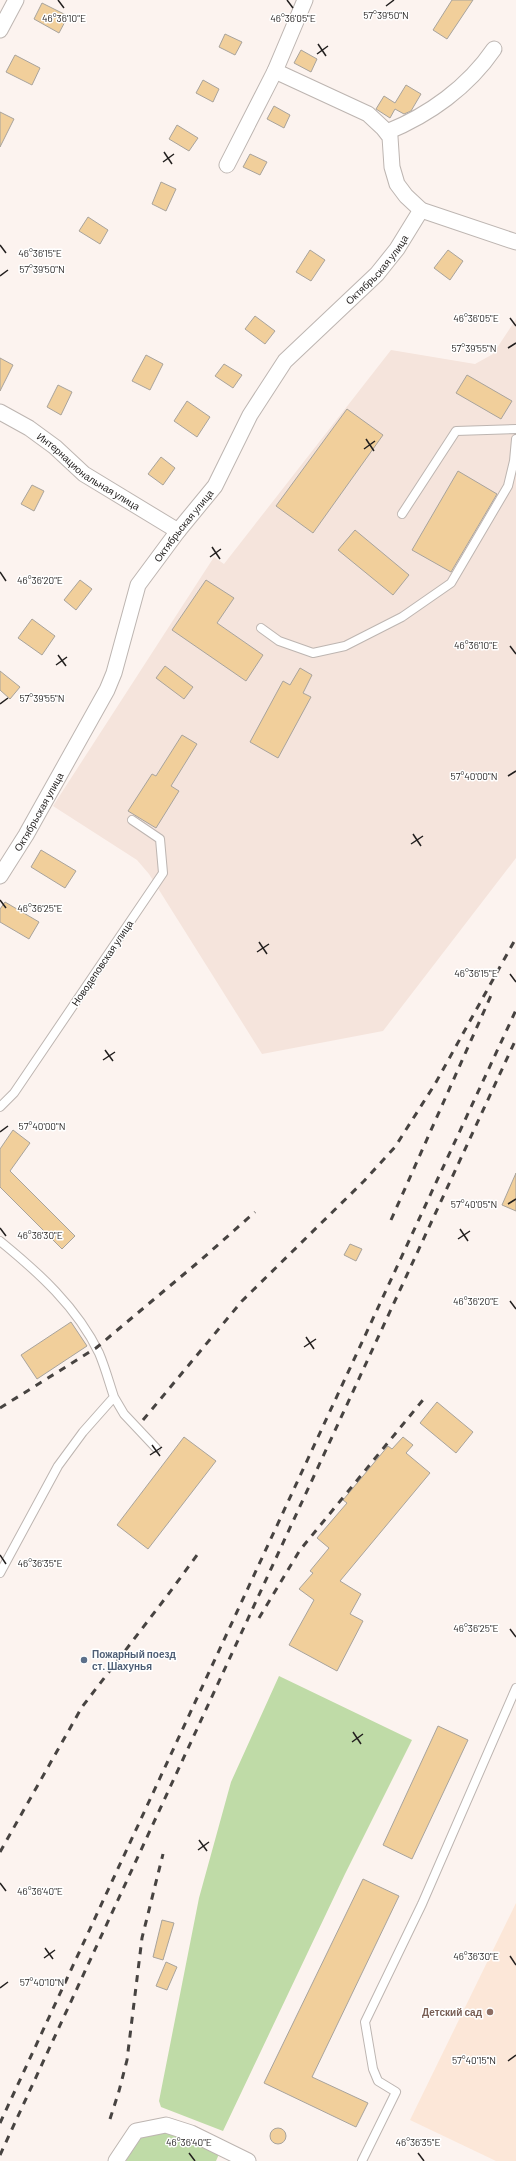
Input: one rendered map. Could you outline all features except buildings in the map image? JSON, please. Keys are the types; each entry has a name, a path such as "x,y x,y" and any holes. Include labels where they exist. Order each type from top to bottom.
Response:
{"street":[{"path":"0,30 16,0"},
{"path":"227,165 275,71 305,0"},
{"path":"387,132 405,125 440,104 481,68 494,49"},
{"path":"275,71 368,114 387,132 390,137 392,167 397,184 406,196 421,210 516,242"},
{"name":"Октябрьская улица","path":"0,876 26,835 107,690 114,673 138,585 178,531 215,486 250,416 285,361 377,274 397,250 421,210"},
{"name":"Интернациональная улица","path":"0,412 29,428 55,447 84,474 178,531"},
{"path":"116,2161 136,2131 166,2125 191,2133 248,2161"}],"lane":[{"path":"402,514 456,431 516,429"},
{"path":"261,628 279,641 313,653 344,646 402,617 451,583 508,486 514,460 516,439"},
{"name":"Новодеповская улица","path":"0,1107 14,1093 163,874 160,839 132,820"},
{"path":"0,1241 36,1270 83,1326 99,1353 114,1397 124,1414 156,1448"},
{"path":"0,1574 58,1466 83,1432 114,1397"},
{"path":"362,2161 396,2092 378,2081 373,2069 365,2022 422,1904 516,1688"}],"shaded area":[{"path":"516,319 516,858 383,1031 262,1054 149,874 137,860 53,806 214,557 224,564 391,350 475,364 493,354"},
{"name":"Детский сад","path":"516,1903 516,2161 496,2161 410,2120"}],"green space":[{"path":"279,1676 412,1740 345,1874 223,2131 161,2107 159,2101 199,1898 231,1782"},
{"path":"164,2130 219,2154 216,2161 126,2161 136,2142 144,2136"}],"railway":[{"path":"143,1420 242,1301 364,1181 395,1147 435,1084 516,938"},
{"path":"391,1220 493,991"},
{"path":"0,2123 516,1010"},
{"path":"0,2155 516,1039"},
{"path":"0,1408 96,1348 202,1259 255,1212"},
{"path":"259,1618 300,1550 427,1395"},
{"path":"0,1852 82,1707 200,1551"},
{"path":"110,2119 127,2060 142,1938 163,1854"}],"place":[{"name":"Пожарный поезд ст. Шахунья","path":"84,1660"},
{"name":"Детский сад","path":"490,2012"}]}
